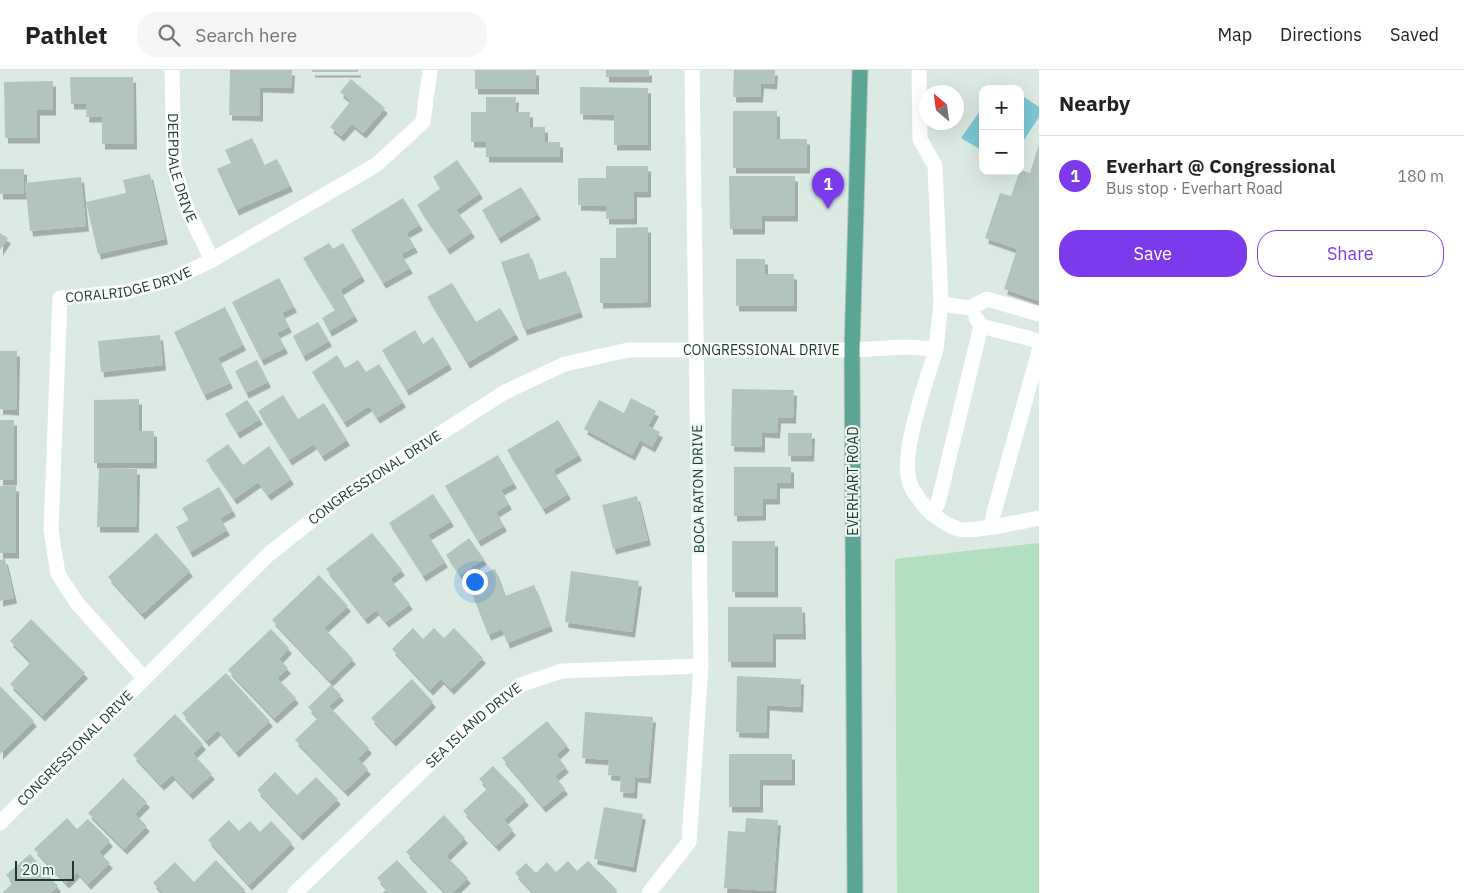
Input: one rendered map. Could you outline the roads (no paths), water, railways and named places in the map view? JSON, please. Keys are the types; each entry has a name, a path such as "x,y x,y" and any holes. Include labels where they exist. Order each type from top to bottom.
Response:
{"main road":[{"name":"EVERHART ROAD","path":"855,893 852,350 860,70"}],"street":[{"name":"DEEPDALE DRIVE","path":"172,70 174,167 187,209 212,260"},
{"name":"CORALRIDGE DRIVE","path":"144,678 77,604 58,574 51,530 60,298 124,292 173,279 212,260 376,165 423,122 430,70"},
{"name":"BOCA RATON DRIVE","path":"649,893 688,842 701,666 692,70"},
{"path":"919,70 920,139 935,166 941,304 936,349 913,428 907,459 909,480 917,498 932,514 961,530 992,527 1039,518"},
{"path":"941,304 970,308 987,299 1039,314"},
{"path":"970,308 981,326 1039,342"},
{"path":"932,514 938,503 981,326"},
{"name":"CONGRESSIONAL DRIVE","path":"0,823 269,554 340,498 505,392 565,364 628,350 852,350 905,347 936,349"},
{"path":"992,527 993,516 1039,351"},
{"name":"SEA ISLAND DRIVE","path":"295,893 473,722 520,685 562,671 701,666"}],"water":[{"path":"1024,97 1039,107 1039,117 1024,140"},
{"path":"979,112 979,149 961,138"}],"place":[{"name":"Everhart @ Congressional","path":"828,209"}]}
